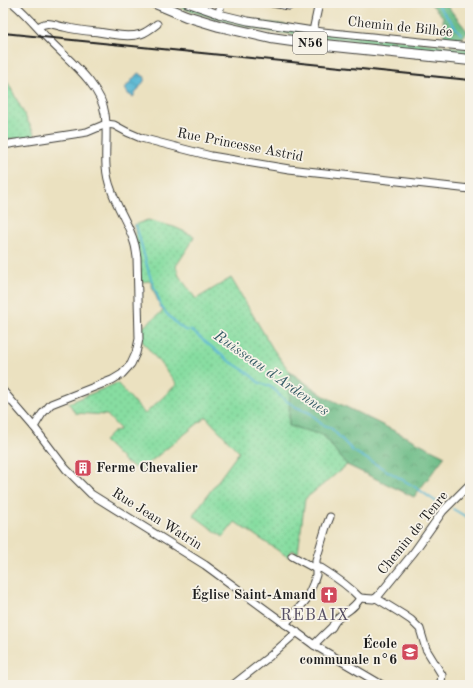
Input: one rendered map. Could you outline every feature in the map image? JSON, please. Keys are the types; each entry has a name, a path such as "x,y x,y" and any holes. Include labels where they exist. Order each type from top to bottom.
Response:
{"highway":[{"name":"N56","path":"155,3 186,16 219,26 271,38 470,60"}],"street":[{"path":"13,3 23,11 83,74 97,91 102,100 106,124 105,152 110,189 131,231 137,257 139,339 136,353 131,364 122,374 112,380 51,404 42,414 34,427"},
{"name":"Chemin de Bilhée","path":"187,3 219,14 313,31 470,47"},
{"path":"219,14 221,3"},
{"path":"272,3 289,6"},
{"path":"313,31 319,3"},
{"path":"38,27 47,22 62,27 119,36 141,34 157,24"},
{"path":"3,145 87,132 106,124"},
{"name":"Rue Princesse Astrid","path":"106,124 114,125 141,138 211,156 289,169 470,189"},
{"name":"Rue Jean Watrin","path":"3,391 34,427 66,469 91,494 205,565 314,645 382,685"},
{"name":"Chemin de Tenre","path":"376,598 414,552 443,511 470,484"},
{"path":"285,624 306,600 316,575 316,560 330,517"},
{"path":"292,556 316,569 321,568 360,598 376,598 411,620 420,629 426,649 442,675 441,682 438,685"},
{"path":"314,645 318,639 334,625 335,622 358,603 360,598"},
{"path":"233,685 270,656 297,632"}],"green space":[{"path":"170,3 180,3 219,16 470,49 470,54 263,31 216,19"},
{"path":"430,3 445,3 468,32 460,40 444,39 443,17"},
{"path":"3,73 35,135 29,138 17,140 15,138 3,142"},
{"path":"148,220 174,227 194,236 190,245 176,266 179,276 196,299 231,278 273,349 290,372 289,425 323,435 347,465 305,499 298,553 292,550 288,557 235,522 223,537 193,515 239,452 206,417 140,470 125,462 104,441 112,433 120,429 107,415 75,413 69,403 117,383 145,414 177,384 142,341 142,328 163,311 150,281 141,282 134,225"},
{"path":"290,372 324,396 445,456 414,497 347,465 323,435 289,426"}],"water":[{"path":"138,73 145,77 144,81 133,97 128,94 125,88"}],"waterway":[{"path":"436,3 461,34"},
{"name":"Ruisseau d'Ardennes","path":"136,225 149,273 161,306 176,323 185,330 192,331 258,382 271,387 288,402 310,413 321,424 331,428 353,451 415,487 442,505"},
{"name":"Ruisseau d'Ardennes","path":"453,509 470,519"}],"railway":[{"path":"3,33 470,80"}],"place":[{"name":"Ferme Chevalier","path":"83,468"},
{"name":"Église Saint-Amand","path":"329,595"},
{"name":"École communale n°6","path":"410,652"}],"district":[{"name":"REBAIX","path":"315,616"}]}
